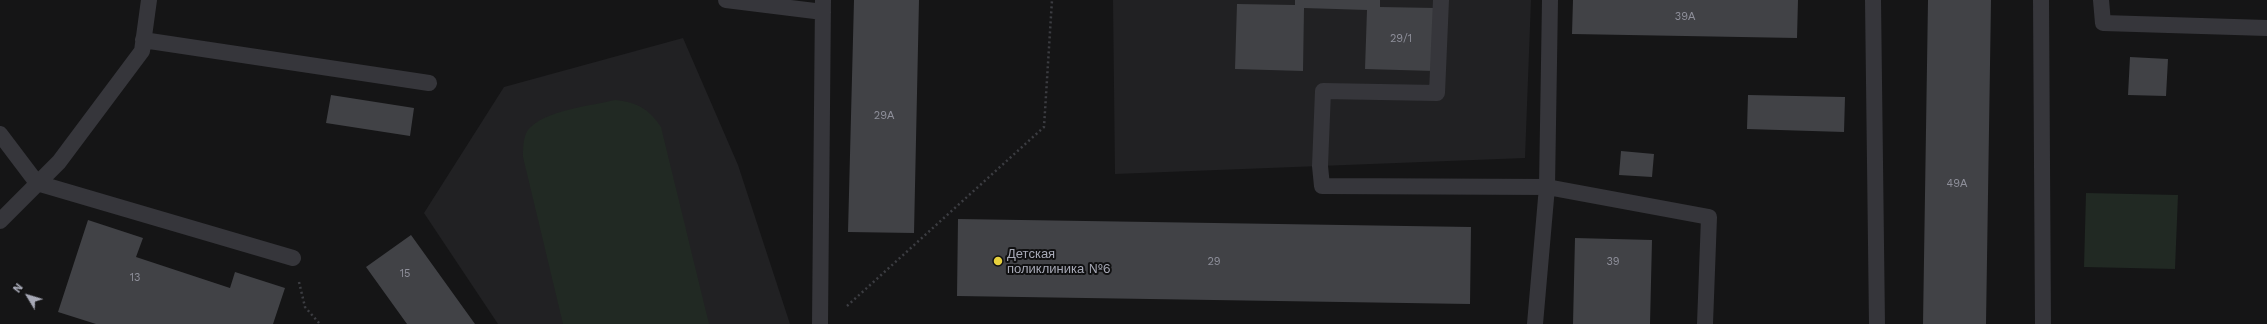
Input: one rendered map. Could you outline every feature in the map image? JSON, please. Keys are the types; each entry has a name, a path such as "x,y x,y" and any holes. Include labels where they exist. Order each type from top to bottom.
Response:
{"lane":[{"path":"0,221 59,162 142,51 149,0"},
{"path":"726,0 823,6 820,324"},
{"path":"1442,0 1437,93 1323,92 1320,166 1322,186 1547,187 1708,217 1705,324"},
{"path":"1535,324 1547,187 1550,0"},
{"path":"1873,0 1877,324"},
{"path":"2041,0 2043,324"},
{"path":"2102,0 2103,23 2267,28"},
{"path":"143,40 429,83"},
{"path":"0,134 37,183 292,258"}],"path":[{"path":"845,308 1044,127 1052,0"},
{"path":"292,258 305,307 320,324"}],"shaded area":[{"path":"1113,0 1531,0 1525,158 1115,174"},
{"path":"683,38 738,165 790,324 498,324 424,213 504,87"},
{"path":"615,100 630,103 642,108 652,115 661,127 709,324 563,324 523,157 524,140 526,133 535,123 556,113"},
{"path":"2086,193 2178,195 2175,269 2084,267"}],"building":[{"path":"854,0 919,0 914,233 848,232"},
{"path":"1295,0 1380,0 1380,7 1436,8 1434,71 1365,69 1367,10 1304,8 1303,71 1235,69 1237,4 1295,5"},
{"path":"1573,0 1798,0 1797,38 1572,34"},
{"path":"1928,0 1991,0 1986,324 1923,324"},
{"path":"2130,57 2168,59 2166,96 2128,95"},
{"path":"331,95 414,108 410,136 326,123"},
{"path":"1748,95 1845,97 1844,132 1747,129"},
{"path":"1621,151 1654,154 1652,177 1619,175"},
{"path":"958,219 1471,227 1470,304 957,296"},
{"path":"88,220 143,238 136,257 230,288 235,272 285,288 273,324 96,324 58,312"},
{"path":"411,235 475,324 407,324 366,267"},
{"path":"1575,238 1652,240 1650,324 1573,324"}],"place":[{"name":"Детская поликлиника №6","path":"998,261"}]}
